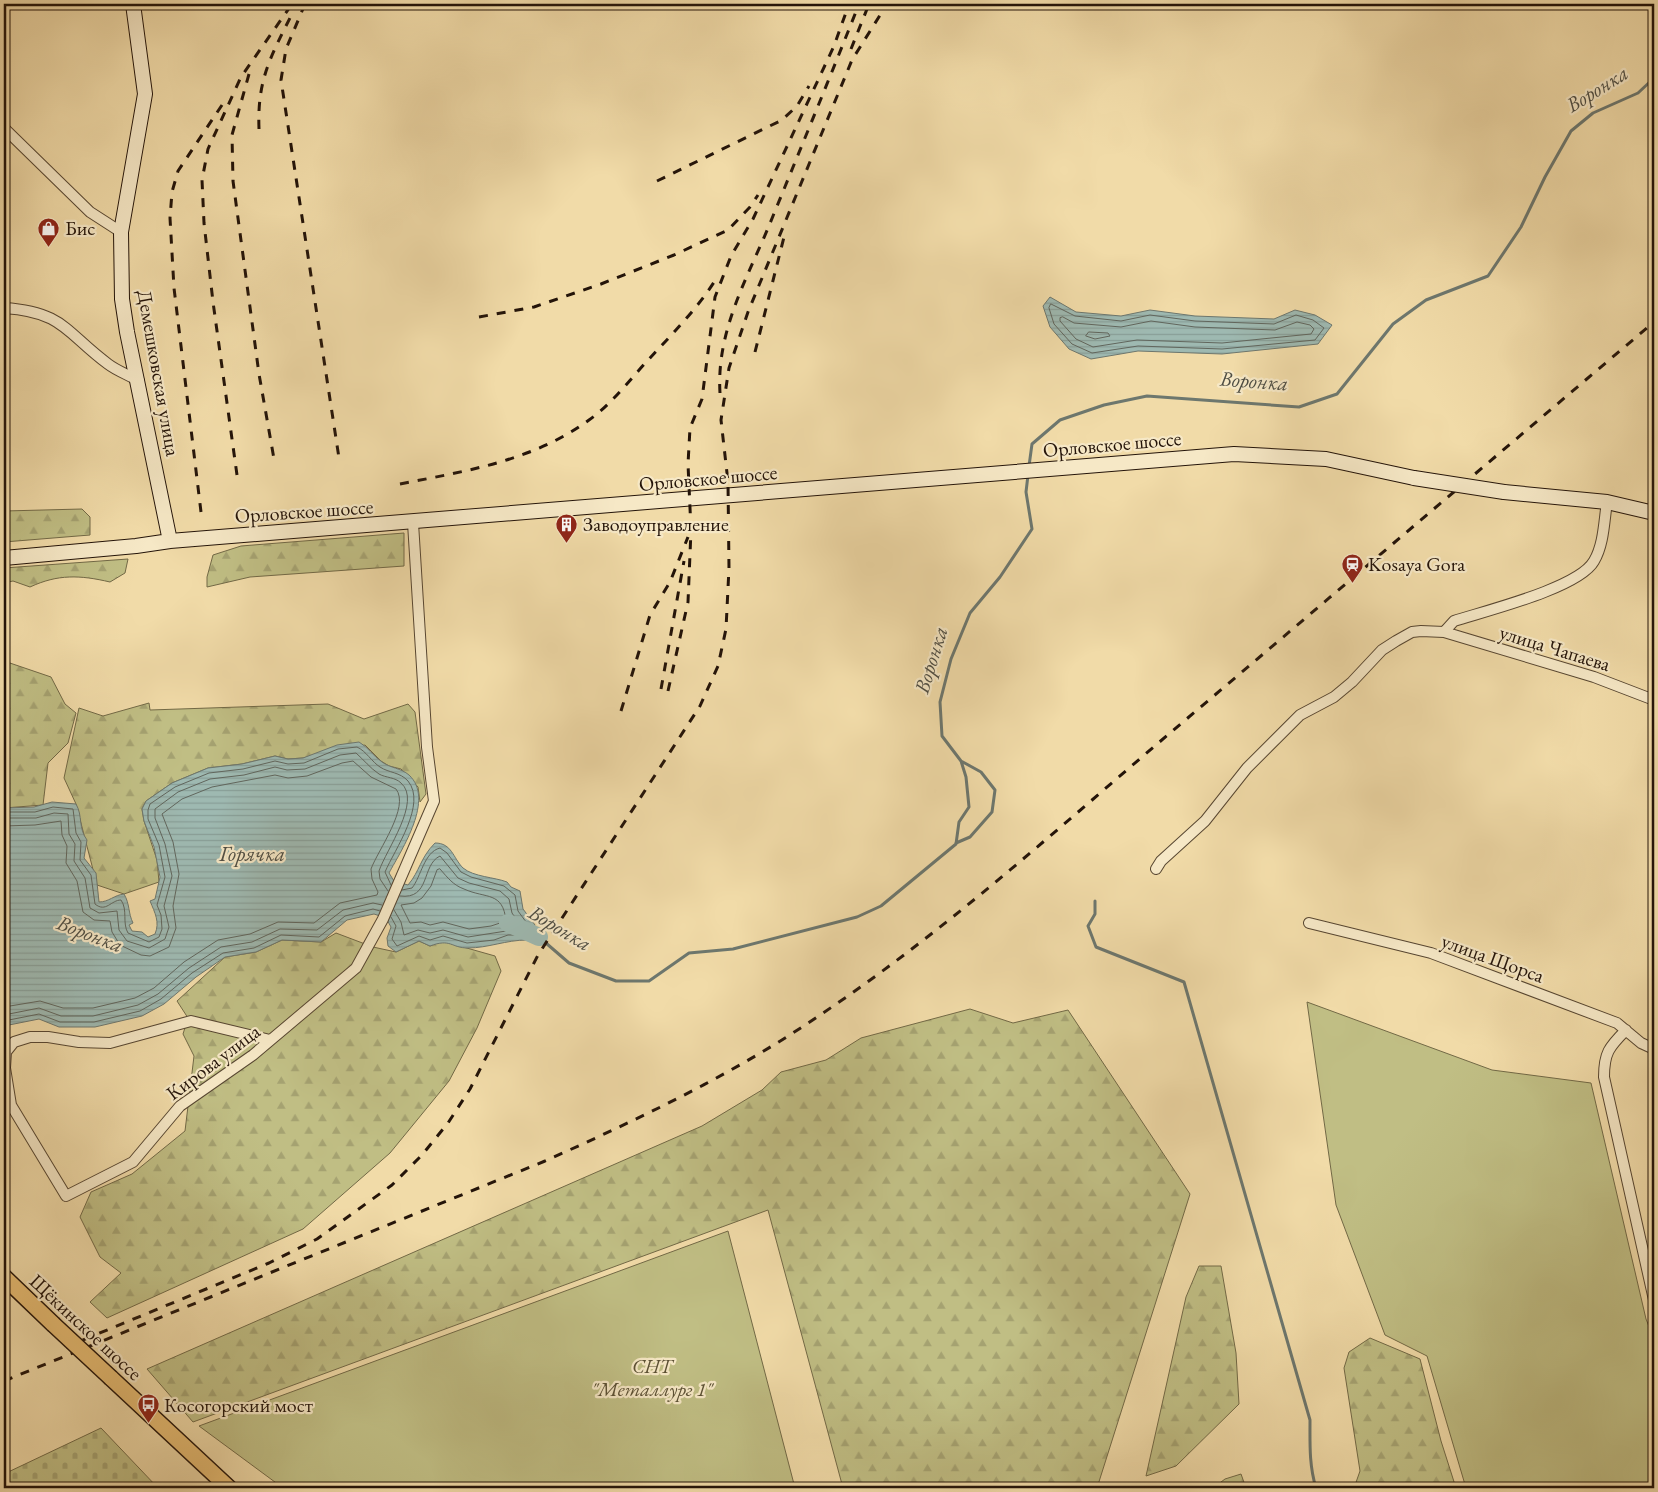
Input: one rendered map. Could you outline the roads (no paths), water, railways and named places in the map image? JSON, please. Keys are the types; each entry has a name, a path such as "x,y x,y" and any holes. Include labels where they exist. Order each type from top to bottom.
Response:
{"main road":[{"name":"Демешковская улица","path":"133,4 145,94 121,232 122,299 127,332 139,381 170,541"},
{"name":"Орловское шоссе","path":"4,558 117,548 170,541 413,523 1234,454 1326,459 1414,478 1504,492 1607,502 1654,513"},
{"name":"Щёкинское шоссе","path":"4,1277 229,1488"}],"street":[{"path":"4,128 90,212 121,232"},
{"path":"4,308 44,314 56,320 109,365 139,381"},
{"path":"1444,632 1454,622 1568,582 1593,563 1600,548 1607,502"},
{"name":"Кирова улица","path":"270,1040 191,1021 110,1042 79,1042 30,1037 14,1042 6,1052 5,1068 11,1105 66,1196 133,1162 180,1106 270,1040 356,968 383,920 434,801 427,747 413,523"},
{"name":"улица Чапаева","path":"1156,869 1161,862 1205,821 1247,768 1294,720 1334,697 1352,682 1382,650 1412,632 1444,632 1594,677 1654,700"},
{"name":"улица Щорса","path":"1309,923 1431,953 1616,1023 1641,1043 1654,1049"},
{"path":"1626,1030 1611,1045 1604,1060 1604,1077 1654,1300"}],"water":[{"path":"1050,297 1076,312 1121,316 1150,310 1195,316 1274,319 1295,310 1315,315 1332,325 1318,344 1222,354 1138,351 1091,359 1069,349 1050,327 1043,306"},
{"name":"Горячка","path":"359,742 388,766 409,775 416,785 419,797 418,810 408,838 389,873 394,881 408,885 430,849 435,843 441,844 449,848 463,868 468,871 502,880 520,891 523,909 535,925 527,940 468,948 447,943 430,946 419,941 396,952 388,946 387,938 391,927 386,918 374,914 347,920 321,942 282,940 256,952 225,957 196,977 164,1004 142,1016 95,1027 59,1027 39,1019 4,1026 4,808 34,807 52,802 76,804 82,831 87,840 84,858 96,873 99,902 124,894 133,923 129,925 132,931 142,932 148,937 155,934 157,925 150,901 155,899 160,877 154,847 144,821 142,809 146,801 172,783 208,768 242,764 275,756 288,759 303,758 337,745"}],"waterway":[{"name":"Воронка","path":"1029,466 1032,444 1060,420 1104,405 1147,396 1299,407 1337,394 1393,324 1426,300 1488,276 1521,227 1545,177 1571,131 1593,113 1638,93 1654,78"},
{"name":"Воронка","path":"539,937 569,963 616,981 649,981 689,953 733,949 857,917 881,906 956,844 959,822 969,807 966,777 961,761 942,736 940,702 951,659 970,613 1000,577 1032,529 1026,492 1028,475"},
{"path":"956,843 970,837 992,812 995,790 981,772 961,761"},
{"path":"1095,901 1095,914 1088,926 1096,947 1184,982 1310,1420 1311,1463 1316,1488"},
{"name":"Воронка","path":"508,923 539,937"}],"railway":[{"path":"237,475 213,302 204,223 202,180 208,149 241,77 292,4"},
{"path":"305,4 286,49 281,80 339,458"},
{"path":"668,691 688,602 691,530 688,464 690,428 702,399 715,297 731,256 753,219 834,46 849,4"},
{"path":"720,393 720,369 723,346 736,302 859,4"},
{"path":"851,49 869,4"},
{"path":"66,1347 269,1263 317,1239 392,1185 422,1155 448,1123 470,1089 538,955 700,706 718,666 726,629 729,568 728,482 721,420 729,368 748,312 852,60 887,4"},
{"path":"259,129 260,96 267,68 293,12"},
{"path":"249,74 232,135 233,181 259,374 274,459"},
{"path":"657,181 782,120 797,106 809,86"},
{"path":"201,512 174,288 170,218 172,192 178,171 224,102"},
{"path":"479,317 534,307 601,284 674,255 728,230 750,207 758,195"},
{"path":"755,352 785,233"},
{"path":"400,484 474,469 522,455 568,434 597,414 613,399 685,320 716,279"},
{"path":"4,1381 545,1161 687,1093 790,1035 917,945 1007,872 1654,322"},
{"path":"621,711 650,615 670,582 688,537"},
{"path":"661,689 684,561"}],"place":[{"name":"Бис","path":"49,247"},
{"name":"Заводоуправление","path":"567,543"},
{"name":"Kosaya Gora","path":"1352,583"},
{"name":"Косогорский мост","path":"148,1424"}],"park label":[{"name":"СНТ \"Металлург 1\"","path":"652,1378"}]}
